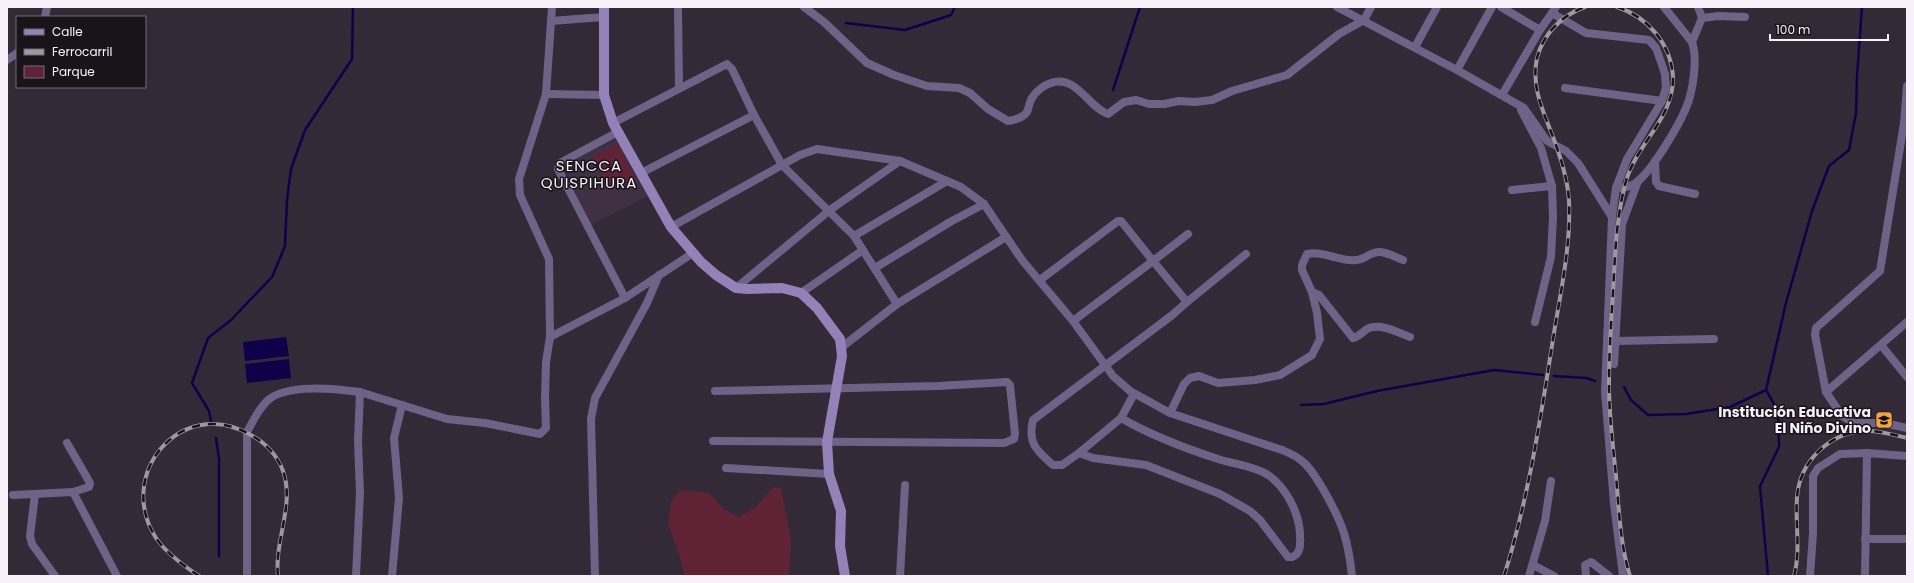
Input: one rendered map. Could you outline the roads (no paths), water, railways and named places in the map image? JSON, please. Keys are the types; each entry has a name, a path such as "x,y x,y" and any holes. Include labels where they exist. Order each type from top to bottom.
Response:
{"main road":[{"path":"604,12 604,95 613,123 671,227 693,253 716,275 736,288 782,288 801,293 816,308 840,339 842,348 827,442 829,474 841,511 840,546 845,576"}],"street":[{"path":"247,576 247,432 256,414 268,400 280,393 331,389 360,392 447,419 485,423 540,434 546,428 546,362 550,337 549,259 532,225 520,195 519,179 546,94 552,7"},
{"path":"678,7 679,88"},
{"path":"804,7 824,22 866,63 894,75 927,86 959,88 970,92 988,109 1008,122 1018,119 1026,113 1031,98 1043,87 1053,82 1064,82 1079,90 1101,112 1108,114 1124,102 1136,100 1149,104 1212,100 1232,91 1287,75 1339,34 1364,20 1371,7"},
{"path":"1337,7 1415,47 1524,108 1550,144 1566,151 1574,157 1612,217"},
{"path":"1415,47 1437,7"},
{"path":"1457,70 1492,7"},
{"path":"1501,7 1540,30"},
{"path":"1614,364 1622,224 1638,182 1655,161 1687,108 1696,65 1692,42 1664,7"},
{"path":"1692,42 1702,18 1698,7"},
{"path":"1502,95 1540,30 1554,10 1586,33 1649,40 1656,48 1665,74 1666,88 1662,101 1627,159 1616,188 1612,217 1606,351 1607,412 1622,576"},
{"path":"551,20 604,12"},
{"path":"1702,18 1719,16 1745,18"},
{"path":"7,60 16,54"},
{"path":"613,123 727,64 732,70 754,115 782,165 830,210 854,236 897,304"},
{"path":"1907,86 1904,122 1880,271 1816,328 1815,335 1826,392 1842,416 1853,423 1884,423 1907,428"},
{"path":"1565,88 1662,101"},
{"path":"546,94 604,95"},
{"path":"1517,104 1541,148 1552,186 1553,217 1551,257 1536,322"},
{"path":"641,173 754,115"},
{"path":"618,132 560,163 558,169 625,298"},
{"path":"671,227 800,155 817,149 900,161 961,187 984,204 1022,260 1073,321 1105,366 1113,376 1134,394 1170,413 1282,450 1298,457 1305,463 1312,471 1342,523 1348,546 1352,576"},
{"path":"736,288 830,210 900,161"},
{"path":"1655,161 1656,182 1659,186 1695,194"},
{"path":"854,236 947,181"},
{"path":"1616,188 1628,186 1638,182"},
{"path":"1512,190 1552,186"},
{"path":"875,268 950,222 984,204"},
{"path":"1040,280 1120,220 1187,302"},
{"path":"1073,321 1188,234"},
{"path":"842,348 897,304 1006,237"},
{"path":"801,293 863,250"},
{"path":"1170,413 1184,384 1190,378 1199,376 1218,383 1255,380 1280,375 1312,355 1320,338 1317,313 1312,292 1302,270 1302,265 1307,254 1314,253 1342,260 1358,260 1372,253 1380,252 1403,260"},
{"path":"550,337 625,298 693,253"},
{"path":"1134,394 1121,418 1079,453 1062,465 1053,465 1038,452 1031,438 1033,420 1171,316 1246,254"},
{"path":"595,576 591,420 595,398 647,303 659,275"},
{"path":"1312,292 1319,295 1353,338 1369,328 1378,326 1410,337"},
{"path":"1826,392 1907,322"},
{"path":"1606,351 1615,344 1714,339"},
{"path":"1881,345 1907,377"},
{"path":"713,441 827,442 864,440 1004,443 1014,439 1015,434 1010,385 1007,382 835,389 715,391"},
{"path":"356,575 360,493 358,441 360,392"},
{"path":"392,576 399,498 394,438 402,405"},
{"path":"1079,453 1093,458 1146,465 1220,494 1250,511 1260,520 1288,557 1292,558 1298,553 1300,546 1298,516 1280,488 1267,474 1184,448 1148,433 1121,418"},
{"path":"13,495 73,492 89,487 90,483 67,443"},
{"path":"1810,576 1813,533 1813,476 1818,468 1840,454 1867,453 1907,456"},
{"path":"1865,576 1867,453"},
{"path":"726,468 829,474"},
{"path":"1528,576 1533,565 1545,521 1551,481"},
{"path":"900,576 905,485"},
{"path":"73,492 117,576"},
{"path":"35,494 30,536 32,544 55,576"},
{"path":"1865,539 1907,539"},
{"path":"1586,576 1585,565 1591,562 1609,576"},
{"path":"1533,565 1554,576"}],"waterway":[{"path":"211,421 209,411 192,383 208,338 231,320 272,277 285,246 287,200 291,169 305,130 352,59 353,7"},
{"path":"846,23 905,30 951,15 955,7"},
{"path":"1113,90 1140,7"},
{"path":"1768,576 1760,486 1779,447 1778,411 1766,390 1786,303 1812,211 1829,166 1849,150 1856,113 1862,7"},
{"path":"1301,405 1324,404 1377,391 1494,370 1543,375"},
{"path":"1554,376 1587,378 1595,381"},
{"path":"1624,387 1631,400 1648,415 1686,414 1730,407 1766,390"},
{"path":"216,438 219,459 219,556"}],"railway":[{"path":"1504,576 1521,516 1534,456 1567,251 1569,218 1568,188 1561,161 1541,104 1535,70 1540,49 1549,33 1561,20 1585,7"},
{"path":"1617,7 1639,18 1656,33 1668,54 1673,77 1672,92 1668,105 1638,154 1626,181 1616,237 1610,339 1609,396 1620,526 1630,576"},
{"path":"199,576 181,564 160,544 156,538 145,514 144,489 149,467 162,448 179,433 200,425 224,425 249,434 265,445 274,454 280,465 286,484 287,497 279,550 278,576"},
{"path":"1794,576 1797,556 1797,497 1799,484 1804,471 1811,460 1830,442 1854,432 1868,431 1888,433 1907,438"}],"place":[{"name":"Institución Educativa El Niño Divino","path":"1884,420"}],"district":[{"name":"SENCCA QUISPIHURA","path":"589,174"}]}
